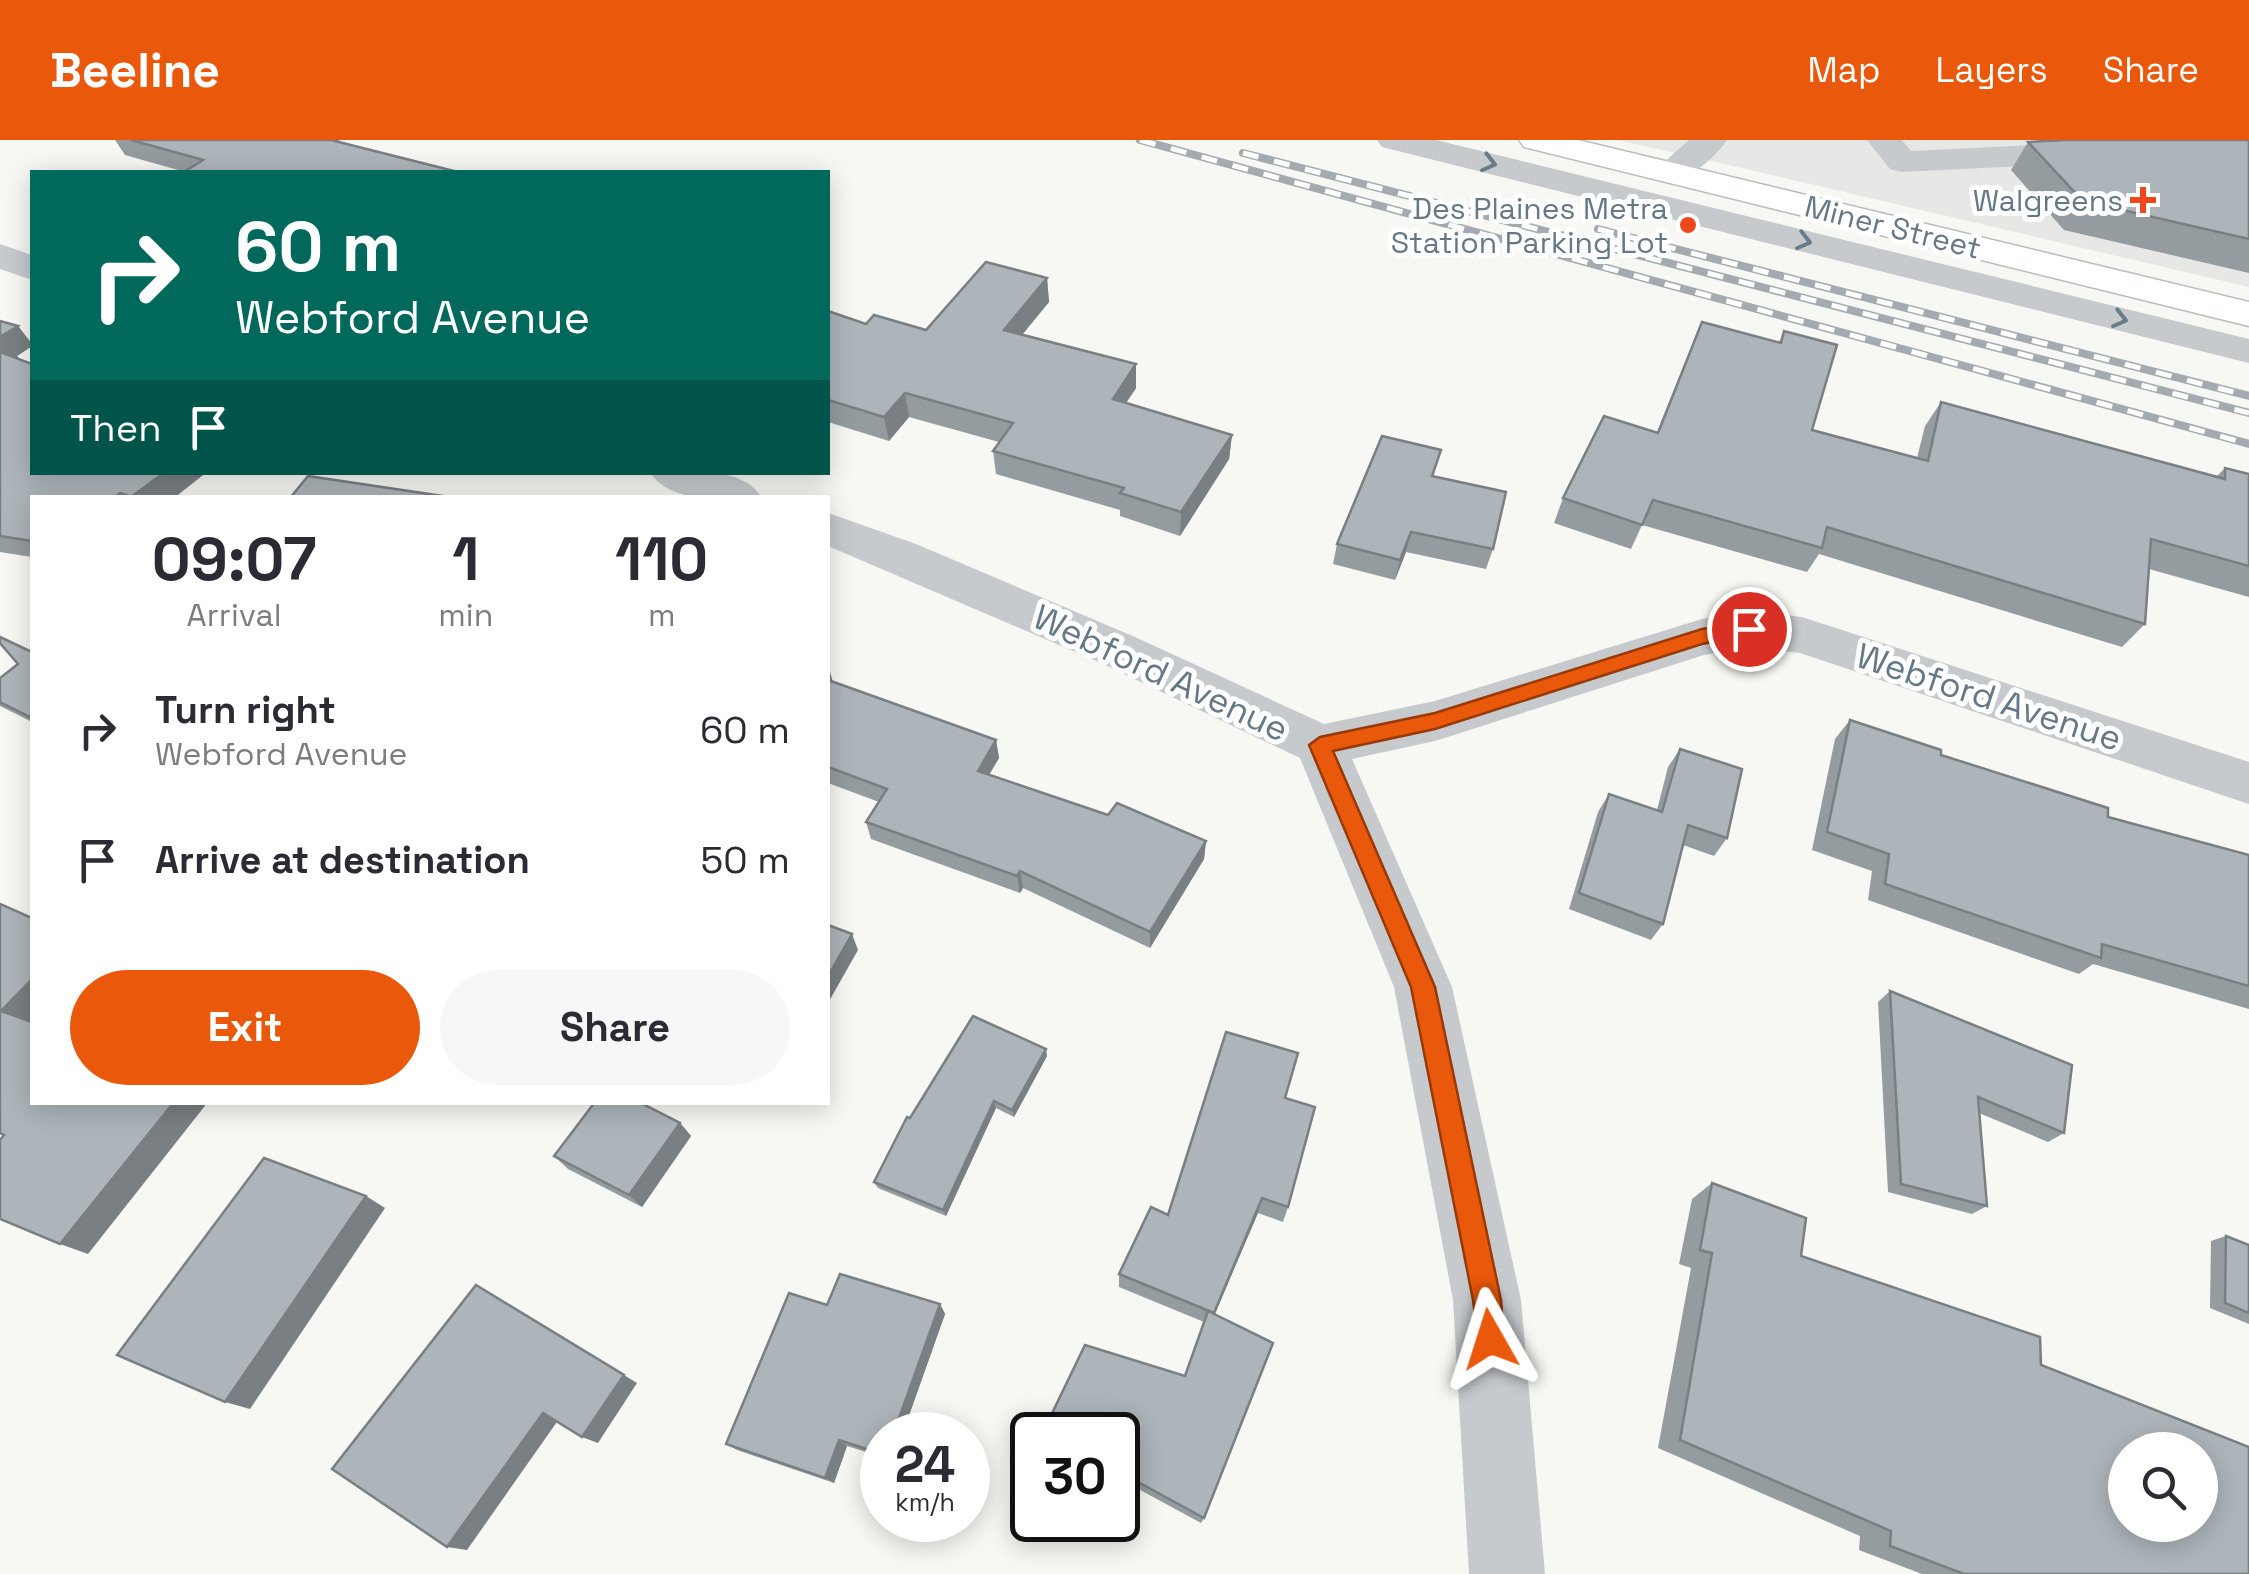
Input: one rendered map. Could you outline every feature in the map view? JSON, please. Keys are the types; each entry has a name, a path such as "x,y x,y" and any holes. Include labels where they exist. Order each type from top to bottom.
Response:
{"main road":[{"name":"Miner Street","path":"1536,140 2249,314"}],"street":[{"path":"1394,140 2249,351"},
{"path":"1670,172 1710,140"},
{"path":"1884,140 1902,162 2249,145"},
{"path":"0,255 30,268"},
{"path":"680,475 732,495"},
{"name":"Webford Avenue","path":"830,531 900,556 1082,634 1320,745 1435,721 1702,637 1749,629 1802,635 2249,783"},
{"path":"1320,745 1423,987 1487,1300 1507,1574"}],"shaded area":[{"path":"1617,140 2249,140 2249,287 1725,164"}],"building":[{"path":"131,140 331,140 450,170 187,170 203,160"},
{"path":"2249,140 2249,239 2083,201 2028,142"},
{"path":"986,262 1047,278 1004,330 1136,364 1113,399 1232,435 1181,512 1120,493 1124,488 993,451 1013,423 905,393 884,417 830,401 830,312 866,324 874,315 926,330"},
{"path":"0,321 18,326 0,337"},
{"path":"1702,322 1781,343 1784,331 1837,345 1812,430 1928,461 1941,402 2225,479 2225,468 2249,474 2249,566 2151,539 2145,624 1827,527 1822,548 1653,500 1642,525 1563,498 1604,416 1658,433"},
{"path":"0,352 30,363 30,475 161,475 134,495 30,495 30,541 0,536"},
{"path":"1382,436 1441,450 1432,476 1506,492 1493,549 1411,532 1400,560 1337,544"},
{"path":"308,476 436,495 292,495"},
{"path":"0,637 30,651 30,717 0,702 0,678 18,664 0,643"},
{"path":"830,681 996,740 978,771 1108,815 1117,803 1206,841 1150,932 1020,871 1017,876 866,822 887,789 830,768"},
{"path":"1850,720 1941,750 1941,755 2108,808 2108,817 2249,855 2249,986 2102,944 2101,958 1885,884 1889,854 1827,832"},
{"path":"1680,749 1742,769 1727,838 1688,825 1663,924 1579,893 1609,794 1662,812"},
{"path":"0,904 30,917 30,981 1,1011 30,1021 30,1105 172,1105 60,1244 0,1219 0,1140 4,1135 0,1133"},
{"path":"830,926 852,934 830,972"},
{"path":"1890,991 2072,1065 2064,1133 1978,1097 1987,1206 1901,1184"},
{"path":"973,1016 1046,1049 1012,1110 994,1101 943,1210 874,1182 907,1117 910,1118"},
{"path":"1226,1032 1298,1053 1285,1098 1315,1107 1288,1207 1262,1198 1214,1313 1119,1274 1151,1207 1168,1215"},
{"path":"593,1105 645,1105 680,1123 629,1195 554,1156"},
{"path":"264,1158 366,1196 225,1402 117,1355"},
{"path":"1712,1183 1806,1218 1801,1256 2040,1337 2041,1365 2211,1432 2108,1432 2108,1542 2218,1542 2218,1435 2249,1447 2249,1574 1964,1574 1890,1546 1891,1531 1680,1440 1712,1253 1700,1250"},
{"path":"2226,1236 2249,1245 2249,1313 2225,1303"},
{"path":"840,1274 940,1304 901,1412 860,1412 860,1447 839,1440 825,1478 726,1444 789,1293 827,1305"},
{"path":"476,1285 624,1375 582,1437 543,1413 447,1547 332,1469"},
{"path":"1208,1311 1273,1343 1204,1518 1140,1483 1140,1412 1053,1412 1085,1345 1185,1376"}],"railway":[{"path":"1140,140 2249,444"},
{"path":"1243,153 2249,413"},
{"path":"1598,229 2249,396"}],"place":[{"name":"Walgreens","path":"2143,200"},
{"name":"Des Plaines Metra Station Parking Lot","path":"1688,225"}],"route":[{"path":"1490,1339 1487,1300 1423,987 1320,745 1435,721 1702,637 1749,629"}]}
